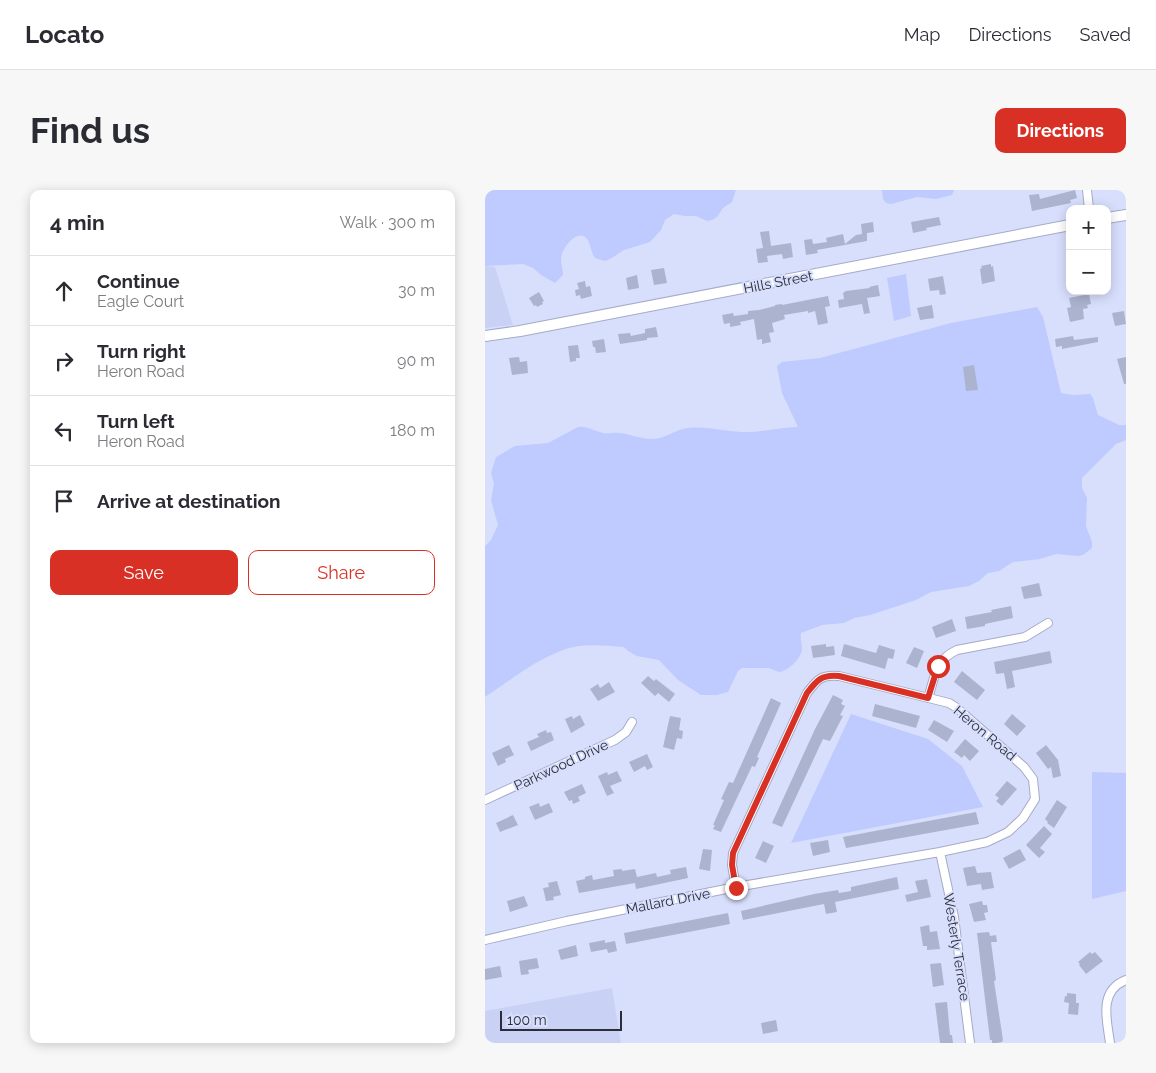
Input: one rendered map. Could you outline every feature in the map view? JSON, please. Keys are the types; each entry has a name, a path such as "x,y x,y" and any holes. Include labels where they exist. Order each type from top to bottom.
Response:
{"street":[{"path":"1087,190 1089,205"},
{"path":"1111,217 1126,215"},
{"name":"Hills Street","path":"485,336 527,330 1066,226"},
{"path":"928,698 939,663 947,655 957,650 1025,636 1048,623"},
{"name":"Heron Road","path":"736,888 732,865 733,853 807,693 817,680 827,675 839,676 949,703 1024,767 1033,779 1035,799 1023,818 1008,832 987,842 940,852"},
{"name":"Parkwood Drive","path":"485,800 615,740 626,732 632,722"},
{"name":"Mallard Drive","path":"485,940 567,920 940,852"},
{"name":"Westerly Terrace","path":"940,852 954,917 971,1043"},
{"path":"1110,1043 1105,1016 1107,999 1113,989 1126,980"}],"shaded area":[{"path":"485,190 736,190 732,202 723,208 717,217 712,220 707,221 696,216 674,214 665,220 661,230 650,242 624,250 605,261 595,258 587,239 583,236 575,237 564,250 561,259 563,275 555,283 533,268 523,264 485,266"},
{"path":"882,190 954,190 952,195 936,199 917,197 891,204 886,203 883,199"},
{"path":"485,266 495,267 513,325 485,328"},
{"path":"906,274 911,316 894,321 887,278"},
{"path":"1037,307 1043,317 1061,393 1073,395 1090,394 1098,415 1119,425 1126,425 1126,440 1116,444 1082,478 1082,488 1087,498 1086,526 1092,542 1092,548 1083,555 1056,554 1040,559 1013,562 999,571 988,573 979,581 969,586 931,592 916,600 870,615 854,618 844,623 822,625 801,633 801,653 790,667 779,672 769,668 742,668 738,671 728,692 717,695 701,695 678,680 659,660 637,656 624,647 595,645 573,647 544,658 485,697 485,546 491,540 498,525 491,500 494,484 491,473 496,457 515,446 548,443 578,427 603,433 627,434 657,439 688,428 748,432 798,427 782,393 777,366 782,362 820,358 951,323"},
{"path":"851,714 928,739 962,766 983,807 791,843"},
{"path":"1092,772 1126,773 1126,891 1092,899"},
{"path":"612,988 621,1043 485,1043 485,1011"}],"building":[{"path":"1075,190 1077,198 1070,200 1071,203 1032,211 1029,195 1039,194 1040,199"},
{"path":"939,217 941,225 913,233 911,222"},
{"path":"873,222 874,232 867,233 867,241 817,250 818,253 806,255 804,240 812,239 813,244 827,242 826,238 843,234 845,244 856,235 862,234 861,224"},
{"path":"769,231 771,246 791,243 793,257 783,259 782,254 767,256 768,262 758,263 756,249 763,248 760,232"},
{"path":"991,264 995,281 982,284 981,266"},
{"path":"664,268 667,283 654,285 651,270"},
{"path":"637,275 639,288 628,290 626,278"},
{"path":"943,276 946,294 940,295 939,290 930,291 928,279"},
{"path":"585,281 586,287 590,286 592,296 581,299 580,295 576,296 575,290 579,289 577,283"},
{"path":"878,285 880,296 867,298 870,313 864,314 862,304 839,308 838,300 844,299 843,293 846,291"},
{"path":"539,292 544,301 542,302 543,304 537,307 536,305 534,306 529,298"},
{"path":"1089,295 1091,304 1087,305 1088,308 1083,309 1084,319 1070,322 1067,308 1071,307 1069,298"},
{"path":"828,296 830,306 825,307 828,323 818,325 815,311 784,315 785,319 772,323 774,332 769,333 771,342 762,344 762,339 757,340 754,319 740,322 741,325 730,327 730,323 724,324 722,315 733,313 734,316 748,314 748,311"},
{"path":"932,305 934,318 920,320 917,308"},
{"path":"1124,311 1126,324 1115,326 1112,313"},
{"path":"656,327 658,337 620,344 618,334 630,333 631,336 645,333 645,329"},
{"path":"1073,336 1074,340 1098,337 1098,342 1062,349 1062,346 1056,347 1055,339"},
{"path":"604,339 606,352 596,353 592,341"},
{"path":"578,345 580,358 570,362 568,346"},
{"path":"519,357 520,362 527,361 528,373 512,375 509,358"},
{"path":"1126,357 1126,384 1124,384 1117,359"},
{"path":"974,365 978,390 966,391 963,367"},
{"path":"1039,583 1042,596 1024,599 1021,587"},
{"path":"1011,606 1013,618 967,629 965,617"},
{"path":"952,619 956,631 936,638 932,627"},
{"path":"826,644 826,647 834,646 835,655 813,658 811,646"},
{"path":"844,644 876,653 879,645 895,650 893,659 888,658 885,669 841,656"},
{"path":"914,647 924,651 917,668 906,663"},
{"path":"1050,651 1052,663 1012,671 1015,687 1007,689 1004,673 996,674 994,662"},
{"path":"962,671 985,690 977,700 954,682"},
{"path":"648,676 654,681 656,679 675,694 669,702 658,693 655,696 641,683"},
{"path":"609,682 615,692 598,701 590,689 598,684 600,688"},
{"path":"833,695 843,700 841,704 845,706 840,715 843,716 830,741 823,739 782,827 772,823 815,729"},
{"path":"771,698 781,703 757,757 759,758 755,767 752,766 721,832 713,829 724,800 721,799 729,782 733,783"},
{"path":"875,704 920,716 916,728 872,716"},
{"path":"1012,714 1026,726 1017,736 1004,724"},
{"path":"580,715 585,725 571,733 565,719 572,716 573,719"},
{"path":"670,716 681,718 679,730 683,731 682,739 677,738 674,750 663,747"},
{"path":"934,720 954,731 947,742 928,730"},
{"path":"546,730 547,733 551,732 554,740 531,751 527,742 539,737 537,734"},
{"path":"965,739 979,751 970,761 964,755 962,758 954,752"},
{"path":"509,745 514,755 505,759 506,762 498,766 492,753"},
{"path":"1046,745 1058,760 1061,776 1053,778 1051,767 1048,769 1036,753"},
{"path":"647,754 653,767 647,770 645,766 634,772 629,762"},
{"path":"617,771 622,781 610,786 614,793 607,796 598,776 607,772 608,775"},
{"path":"1007,781 1017,789 1002,806 996,801 999,798 995,795"},
{"path":"582,784 586,793 578,797 580,801 573,804 572,800 569,801 564,792"},
{"path":"1057,800 1067,807 1054,828 1045,819"},
{"path":"539,803 540,807 549,803 553,812 535,820 529,807"},
{"path":"976,812 979,824 846,848 843,837"},
{"path":"513,815 518,825 500,832 496,823"},
{"path":"1044,826 1052,834 1040,848 1045,852 1039,858 1026,845"},
{"path":"828,840 830,852 813,856 810,843"},
{"path":"763,841 774,846 766,863 755,858"},
{"path":"703,849 712,850 710,871 699,869"},
{"path":"1020,849 1026,860 1009,869 1003,858"},
{"path":"975,866 977,873 991,872 994,888 982,890 981,884 967,886 963,868"},
{"path":"686,867 688,878 636,889 635,883 579,893 576,881 592,875 593,880 614,876 613,870 622,869 622,871 635,869 637,877 656,873 657,877 671,874 670,870"},
{"path":"897,877 899,889 835,902 837,912 826,914 824,904 743,920 741,911 814,894 838,890 839,893 851,891 851,887"},
{"path":"927,879 931,897 907,902 905,895 918,892 915,881"},
{"path":"557,881 561,895 553,897 554,900 546,901 543,888 549,887 548,883"},
{"path":"524,896 528,906 510,912 507,901"},
{"path":"982,901 983,905 987,905 988,912 984,913 986,920 974,922 969,904"},
{"path":"728,913 730,924 626,944 624,933"},
{"path":"929,925 930,932 937,931 940,949 927,950 927,946 923,946 920,927"},
{"path":"989,932 990,936 996,935 997,942 991,942 996,980 994,981 1003,1040 997,1043 992,1043 992,1040 990,1040 977,933"},
{"path":"605,940 605,943 615,941 617,951 608,953 607,949 591,952 589,943"},
{"path":"576,945 578,956 561,960 558,950"},
{"path":"1090,952 1092,954 1095,952 1103,961 1086,974 1078,962"},
{"path":"537,958 539,968 528,970 529,974 521,975 519,961"},
{"path":"941,963 944,985 933,987 930,964"},
{"path":"500,966 502,977 485,980 485,969"},
{"path":"1067,993 1076,994 1076,1003 1079,1003 1078,1015 1068,1014 1069,1003 1064,1002"},
{"path":"947,1002 950,1035 952,1035 953,1043 940,1043 935,1003"},
{"path":"776,1020 778,1031 763,1034 761,1023"}],"route":[{"path":"736,888 732,865 733,853 807,693 817,680 827,675 839,676 928,698 938,666"}]}
